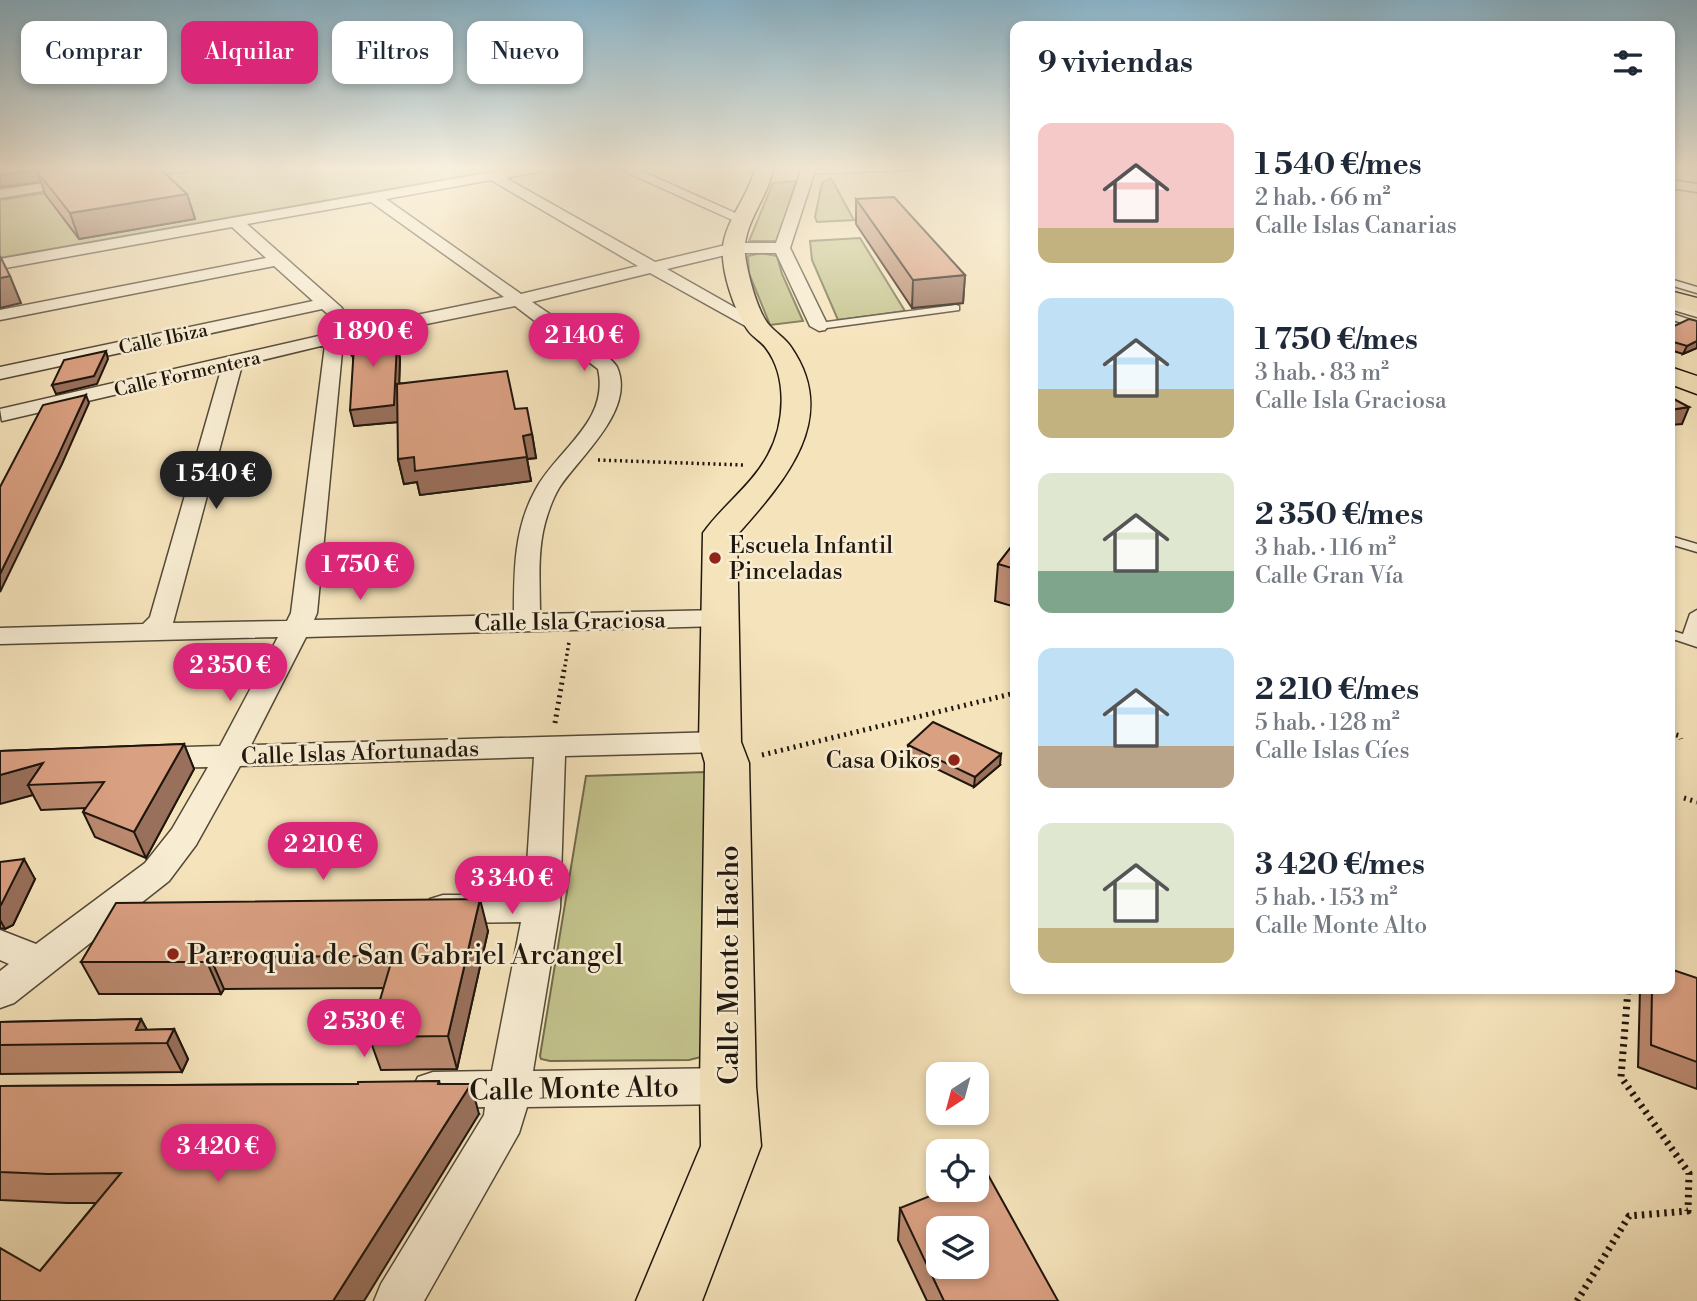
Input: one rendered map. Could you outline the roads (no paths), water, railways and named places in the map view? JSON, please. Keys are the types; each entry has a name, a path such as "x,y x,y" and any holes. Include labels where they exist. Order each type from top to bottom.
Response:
{"main road":[{"path":"741,229 734,248 748,309 758,328"},
{"path":"1675,291 1697,298"},
{"path":"1675,299 1697,306"},
{"name":"Calle Monte Hacho","path":"669,1301 731,1146 720,533 779,466 792,439 797,412 794,379 783,355 758,328"},
{"path":"1675,376 1697,386"}],"street":[{"path":"0,264 197,229"},
{"path":"0,992 157,872 184,837 304,613 335,346 346,335 326,303 243,229"},
{"path":"417,229 607,367 610,379 609,396 600,422 547,489 533,523 527,559 527,621"},
{"path":"584,229 758,328"},
{"path":"788,229 782,248 819,326"},
{"name":"Calle Formentera","path":"1,412 517,300 734,248 782,248"},
{"path":"0,315 278,260"},
{"name":"Calle Ibiza","path":"0,373 326,303"},
{"path":"151,632 163,619 233,363"},
{"name":"Calle Isla Graciosa","path":"0,636 721,618"},
{"path":"398,1301 504,1119 542,908 550,747"},
{"name":"Calle Islas Afortunadas","path":"122,758 550,747 724,753"},
{"path":"405,910 542,908"},
{"path":"104,914 159,913"},
{"path":"0,944 39,962"},
{"name":"Calle Monte Alto","path":"402,1090 728,1086"}],"lane":[{"path":"1675,283 1697,290"},
{"path":"1675,307 1697,314"},
{"path":"819,326 956,308"},
{"path":"1675,318 1697,325"},
{"path":"1675,541 1697,548"},
{"path":"1675,636 1692,642 1697,614"}],"place":[{"name":"Escuela Infantil Pinceladas","path":"715,558"},
{"name":"Casa Oikos","path":"954,760"},
{"name":"Parroquia de San Gabriel Arcangel","path":"173,954"}]}
